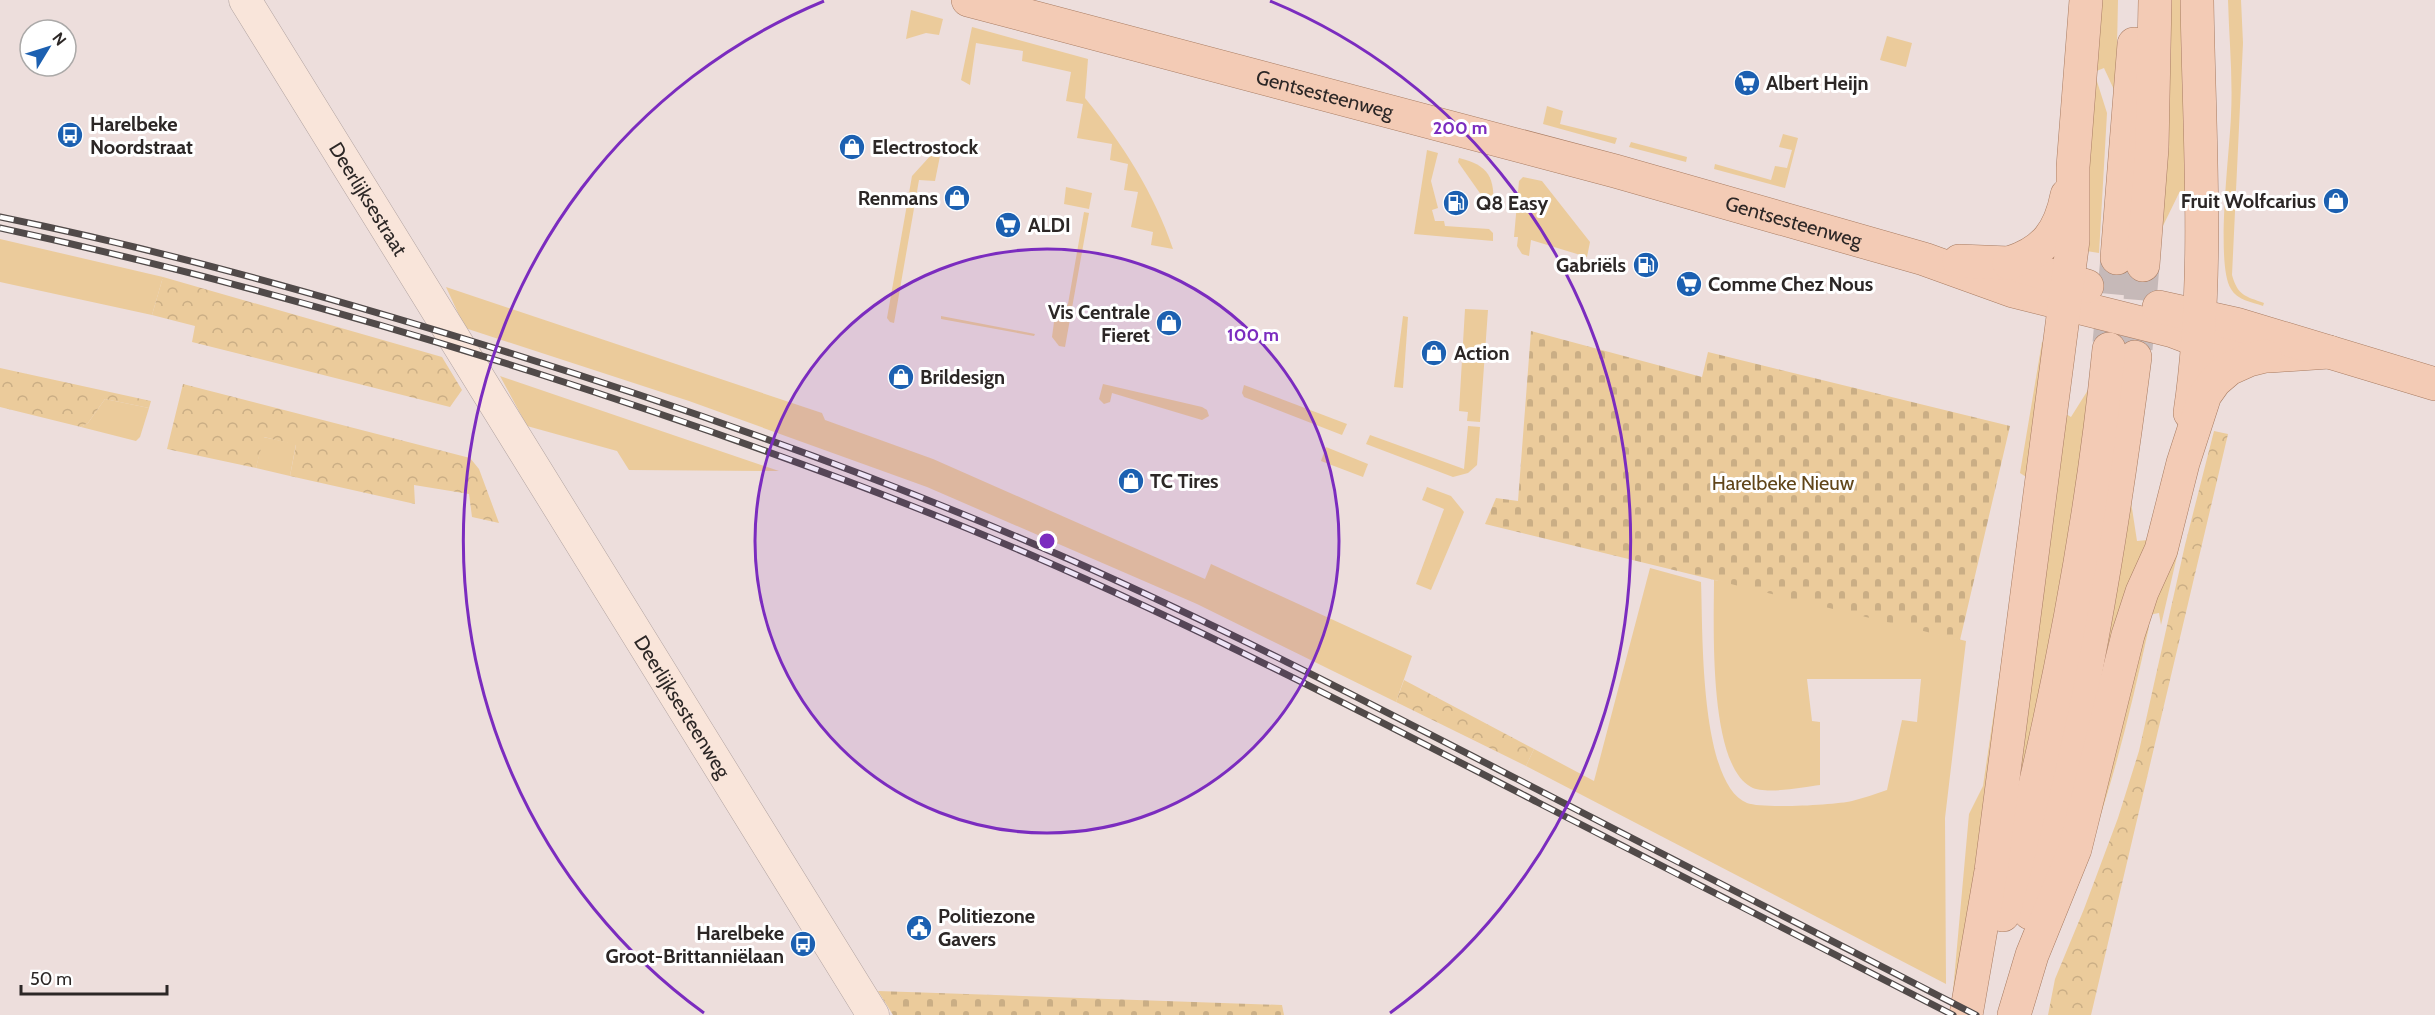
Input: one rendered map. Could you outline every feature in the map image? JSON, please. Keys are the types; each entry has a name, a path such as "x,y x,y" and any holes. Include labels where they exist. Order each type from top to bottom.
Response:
{"main road":[{"name":"Deerlijksestraat","path":"245,0 491,400"},
{"name":"Gentsesteenweg","path":"968,0 1615,171 1924,259 2013,291 2066,291"},
{"path":"1966,1015 1992,860 2073,240 2073,167 2086,0"},
{"path":"2137,0 2130,262 2152,148 2155,0"},
{"path":"2183,463 2195,379 2198,328 2200,220 2197,0"},
{"path":"2009,263 2030,254 2045,243 2053,233 2062,219 2073,167"},
{"name":"Gentsesteenweg","path":"1924,259 2009,263 2066,291 2174,331 2236,324 2435,384"},
{"name":"Gentsesteenweg","path":"2198,328 2218,348 2270,356 2329,352"},
{"path":"1975,1015 2029,814 2063,663 2101,430 2122,353 2124,446 2088,669 2052,834 1999,1015"},
{"path":"2014,1015 2032,955 2075,849 2128,635 2142,592 2161,550 2183,463 2205,395 2215,381 2238,364 2270,356"},
{"name":"Deerlijksesteenweg","path":"491,400 564,519 588,552 873,1015"}],"green space":[{"path":"2095,0 2118,0 2116,94 2104,68 2094,72 2107,113 2099,253 2080,250"},
{"path":"2168,0 2189,0 2191,196 2180,191 2159,234"},
{"path":"2228,0 2241,0 2243,43 2232,275 2240,291 2247,297 2264,303 2263,306 2237,296 2231,289 2226,276 2224,232 2231,101"},
{"path":"911,10 943,19 939,35 926,33 906,39"},
{"path":"972,27 1088,59 1085,98 1125,151 1157,208 1173,249 1151,245 1153,232 1131,227 1138,192 1124,190 1128,164 1110,160 1112,144 1077,138 1083,104 1066,101 1071,72 1022,61 1023,51 976,43 970,85 961,80"},
{"path":"1887,36 1912,43 1906,67 1880,60"},
{"path":"1547,106 1563,111 1560,124 1617,138 1615,144 1543,124"},
{"path":"1783,134 1798,138 1785,188 1714,169 1715,164 1771,180 1775,166 1787,168 1792,150 1779,147"},
{"path":"1631,142 1687,157 1686,162 1629,147"},
{"path":"1427,150 1438,153 1431,181 1438,208 1432,210 1435,221 1444,221 1445,226 1489,229 1493,233 1493,241 1414,234"},
{"path":"932,154 940,156 935,181 919,180 894,323 887,318 912,176"},
{"path":"1459,158 1477,165 1488,174 1493,188 1493,207 1489,206 1458,162"},
{"path":"1523,177 1542,181 1590,242 1587,257 1531,240 1529,256 1522,254 1517,246 1518,237 1514,237 1519,181"},
{"path":"1066,187 1092,193 1089,209 1064,204"},
{"path":"1084,212 1089,213 1065,347 1059,346 1052,337 1054,322 1068,304"},
{"path":"0,239 163,277 152,315 0,282"},
{"path":"163,277 442,357 462,390 450,407 192,342 195,326 152,315"},
{"path":"446,287 822,413 825,420 933,459 1205,579 1211,564 1412,656 1396,702 1197,604 927,487 689,401 465,328"},
{"path":"1465,309 1488,310 1480,422 1467,421 1468,412 1459,411"},
{"path":"941,316 1035,334 1034,336 941,319"},
{"path":"1403,316 1408,317 1403,388 1394,387"},
{"name":"Harelbeke Nieuw","path":"1531,331 1702,377 1708,352 2010,426 1960,640 1485,524 1496,498 1518,501"},
{"path":"2042,342 2050,346 1962,996 1953,991 1969,814 1983,786 2027,489 2031,480 2020,473"},
{"path":"0,368 151,401 149,408 105,399 88,423 81,427 0,407"},
{"path":"500,376 779,471 629,470 617,451 527,426"},
{"path":"2093,382 2087,437 2019,808 2007,807 2061,411 2071,417"},
{"path":"183,384 470,458 479,469 499,523 472,517 469,494 414,485 415,504 290,476 296,445 264,437 256,468 167,449"},
{"path":"1103,384 1202,407 1207,410 1209,416 1202,420 1112,393 1110,402 1104,404 1099,399"},
{"path":"1244,385 1347,424 1342,435 1244,397 1242,393"},
{"path":"105,399 149,408 140,437 136,441 81,427 88,423"},
{"path":"1468,426 1480,427 1477,465 1468,473 1453,477 1366,444 1370,435 1464,469"},
{"path":"2214,431 2228,434 2091,1015 2048,1015 2055,979 2118,818 2139,751 2185,545"},
{"path":"263,437 296,444 290,476 256,468"},
{"path":"1326,447 1368,464 1363,477 1321,461"},
{"path":"1427,487 1451,496 1464,512 1431,590 1416,584 1444,509 1422,500"},
{"path":"2190,500 2161,625 2159,613 2148,615 2149,627 2132,702 2097,826 2147,613"},
{"path":"2131,502 2137,541 2148,540 2077,780"},
{"path":"1650,568 1701,582 1704,667 1712,737 1720,767 1731,790 1747,803 1755,805 1831,804 1852,801 1887,790 1902,720 1917,722 1921,679 1807,679 1812,721 1820,722 1820,785 1775,790 1751,787 1737,773 1727,751 1720,723 1714,659 1714,580 1735,583 1966,641 1945,818 1946,984 1526,766 1534,749 1594,781"},
{"path":"1404,680 1534,749 1526,766 1396,702"},
{"path":"878,991 1282,1005 1284,1015 893,1015"}],"tunnel":[{"path":"2109,343 2117,258"},
{"path":"2136,349 2143,265"}],"railway":[{"path":"0,217 118,243 236,273 468,340 621,389 774,442 849,469 999,529 1241,640 1976,1015"},
{"path":"0,228 202,276 467,351 721,435 908,504 1096,584 1286,674 1953,1015"}],"place":[{"name":"Albert Heijn","path":"1747,83"},
{"name":"Harelbeke Noordstraat","path":"70,135"},
{"name":"Electrostock","path":"852,147"},
{"name":"Renmans","path":"957,198"},
{"name":"Fruit Wolfcarius","path":"2336,201"},
{"name":"Q8 Easy","path":"1456,203"},
{"name":"ALDI","path":"1008,225"},
{"name":"Gabriëls","path":"1646,265"},
{"name":"Comme Chez Nous","path":"1689,284"},
{"name":"Vis Centrale Fieret","path":"1169,323"},
{"name":"Action","path":"1434,353"},
{"name":"Brildesign","path":"901,377"},
{"name":"TC Tires","path":"1131,481"},
{"name":"Politiezone Gavers","path":"919,928"},
{"name":"Harelbeke Groot-Brittanniëlaan","path":"803,944"}]}
